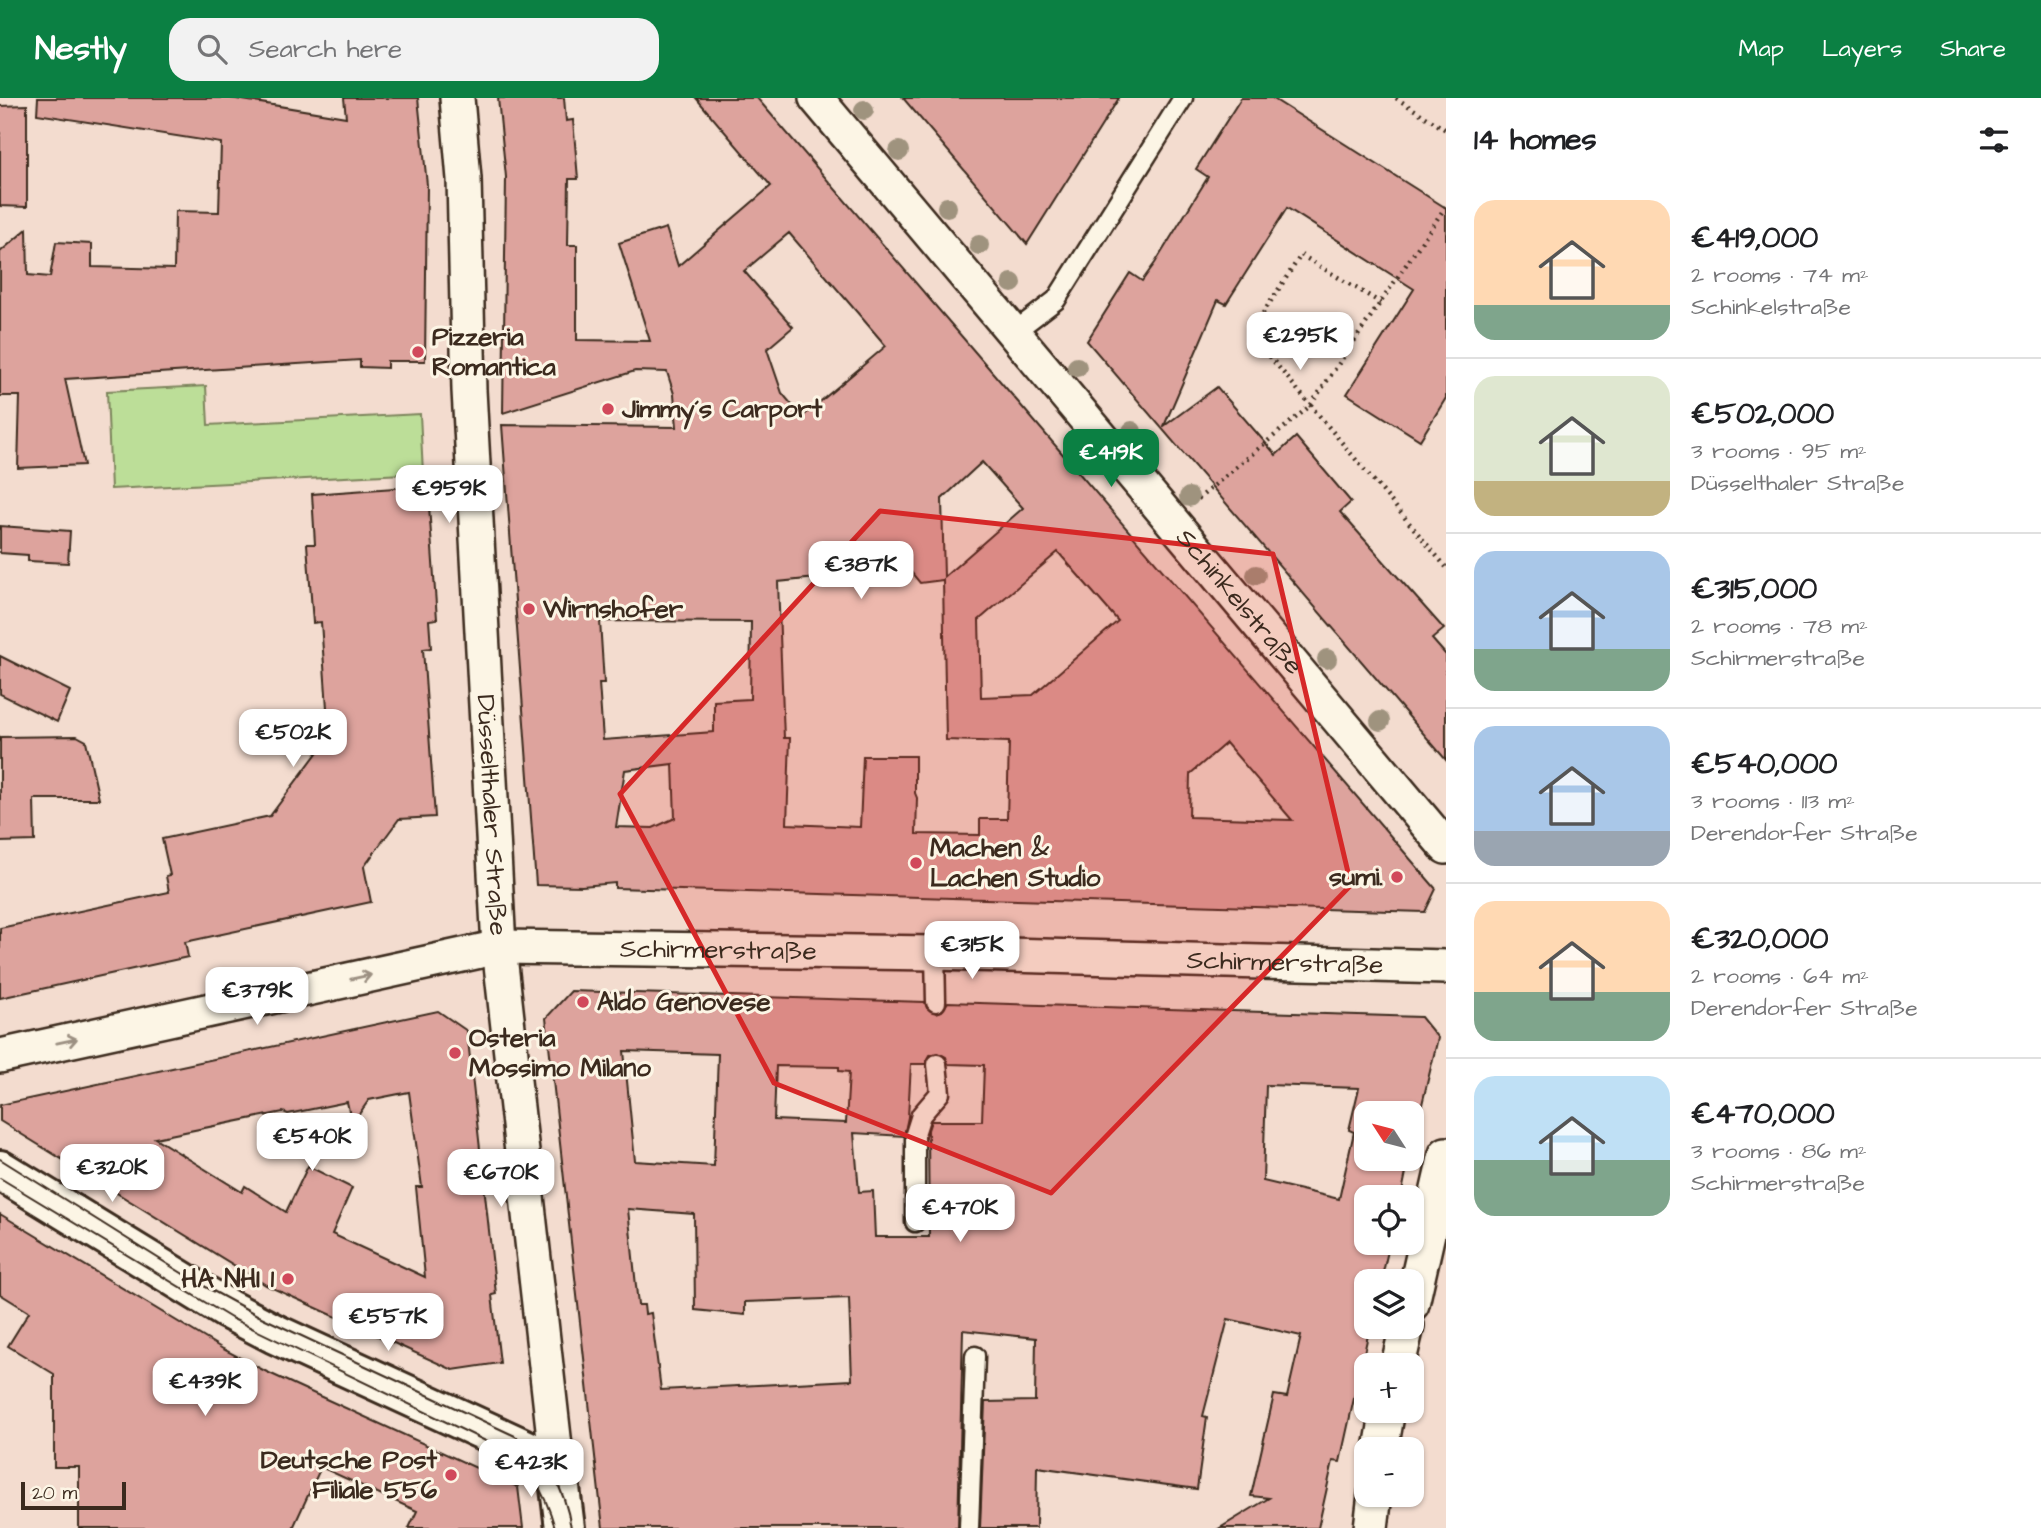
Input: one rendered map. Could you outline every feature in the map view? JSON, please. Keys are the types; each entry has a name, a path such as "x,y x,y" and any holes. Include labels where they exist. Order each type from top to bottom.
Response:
{"street":[{"name":"Düsselthaler Straße","path":"457,98 464,179 469,390 499,947 565,1528"},
{"name":"Schinkelstraße","path":"816,98 1446,847"},
{"name":"Schirmerstraße","path":"0,1056 499,947 935,953 1446,967"},
{"path":"1420,1269 1446,1154"},
{"path":"0,1170 239,1315 557,1464"},
{"path":"1371,1528 1374,1507"}],"lane":[{"path":"1014,331 1056,300 1183,98"},
{"path":"935,953 936,1002"},
{"path":"915,1222 915,1134 920,1115 940,1093 937,1064"},
{"path":"969,1528 975,1356"}],"path":[{"path":"1396,98 1446,130"},
{"path":"1172,520 1310,406 1446,206"},
{"path":"1381,303 1301,255 1250,332 1446,566"}],"highlighted area":[{"path":"880,511 1273,554 1351,885 1051,1193 774,1083 620,794"}],"green space":[{"path":"206,386 208,425 420,414 423,473 111,489 107,391"}],"building":[{"path":"38,98 230,98 346,117 344,98 418,98 427,185 425,361 387,361 387,368 360,367 360,360 65,379 84,465 18,468 20,396 0,396 0,252 27,229 28,275 50,277 56,242 92,244 92,267 174,269 175,211 219,212 221,143 37,114"},
{"path":"498,98 564,98 566,121 573,120 578,179 569,179 568,245 577,245 577,340 650,341 619,243 666,228 678,266 771,186 696,98 757,98 1436,889 1425,912 615,888 615,883 582,886 536,885 502,425 677,427 674,394 667,372 635,371 503,413 506,177","holes":["789,233 886,346 802,417 782,393 767,349 793,327 744,271","982,462 1023,508 944,577 942,499","1058,552 1118,621 1033,695 981,697 979,620","896,554 920,583 943,580 946,740 1009,742 1007,819 980,819 980,835 916,834 915,756 863,756 860,827 787,824 790,738 784,738 778,582 875,572","600,621 751,622 750,699 714,701 714,732 603,740 599,683 604,683","1226,743 1292,820 1189,817 1190,774","673,764 675,818 653,828 616,827 625,770"]},
{"path":"903,98 1119,98 1027,244"},
{"path":"1241,98 1272,98 1446,208 1446,398 1420,440 1347,394 1414,289 1287,208 1226,304 1218,300 1164,426 1217,387 1276,455 1296,437 1351,502 1340,512 1444,629 1432,639 1446,655 1446,760 1087,341 1130,273 1142,281 1155,263 1208,177 1196,169"},
{"path":"27,105 27,207 0,206 0,106"},
{"path":"422,486 424,506 429,506 437,619 429,620 431,648 423,649 435,817 399,819 364,867 371,902 185,942 188,957 0,998 0,928 169,892 166,876 170,875 162,839 270,816 329,737 321,622 313,623 307,544 315,544 312,494"},
{"path":"0,526 70,531 68,563 28,561 28,555 0,553"},
{"path":"0,656 70,691 57,722 0,694"},
{"path":"77,736 86,741 99,799 34,799 35,841 0,842 0,737"},
{"path":"571,991 925,1002 927,1008 936,1013 942,1011 948,1002 1421,1017 1438,1038 1423,1101 1356,1101 1359,1088 1266,1085 1263,1181 1339,1199 1354,1132 1354,1171 1406,1171 1403,1185 1354,1185 1354,1255 1387,1255 1384,1269 1354,1269 1354,1339 1367,1339 1364,1353 1354,1353 1354,1399 1340,1462 1333,1461 1318,1528 1220,1528 1269,1498 1251,1496 1274,1395 1287,1397 1301,1336 1228,1319 1203,1416 1207,1417 1197,1489 1037,1467 1036,1528 980,1528 985,1402 1035,1401 1036,1338 963,1330 958,1528 603,1528 546,1018","holes":["624,1051 718,1054 714,1166 635,1161","937,1053 946,1057 948,1064 984,1065 982,1121 931,1121 928,1130 929,1237 875,1237 873,1191 859,1192 854,1133 904,1136 908,1117 911,1064 926,1064 930,1055","776,1066 839,1067 839,1071 849,1072 846,1123 774,1120","628,1209 694,1214 695,1310 745,1315 745,1302 849,1298 852,1380 661,1390 651,1313 645,1314 644,1305 638,1305"]},
{"path":"438,1011 467,1031 496,1294 492,1295 500,1363 453,1370 266,1285 0,1121 0,1105","holes":["409,1092 422,1187 416,1187 425,1277 332,1234 352,1188 308,1166 286,1212 245,1186 242,1192 155,1138 347,1102 352,1124 369,1100"]},
{"path":"1354,1109 1354,1132 1349,1130"},
{"path":"0,1214 223,1349 267,1372 518,1487 523,1528 409,1528 417,1511 321,1467 293,1528 79,1528 79,1467 54,1467 54,1374 8,1346 29,1312 0,1294"}],"tram line":[{"path":"0,1159 193,1280 259,1316 515,1436 537,1454 553,1476 564,1500 571,1528"},
{"path":"0,1178 231,1318 498,1447 528,1472 541,1491 555,1528"}],"place":[{"name":"Pizzeria Romantica","path":"418,352"},
{"name":"Jimmy´s Carport","path":"608,409"},
{"name":"Wirnshofer","path":"529,609"},
{"name":"Machen & Lachen Studio","path":"916,863"},
{"name":"sumi.","path":"1397,877"},
{"name":"Aldo Genovese","path":"583,1002"},
{"name":"Osteria Mossimo Milano","path":"455,1053"},
{"name":"HA NHI 1","path":"288,1279"},
{"name":"Deutsche Post Filiale 556","path":"451,1475"}]}
